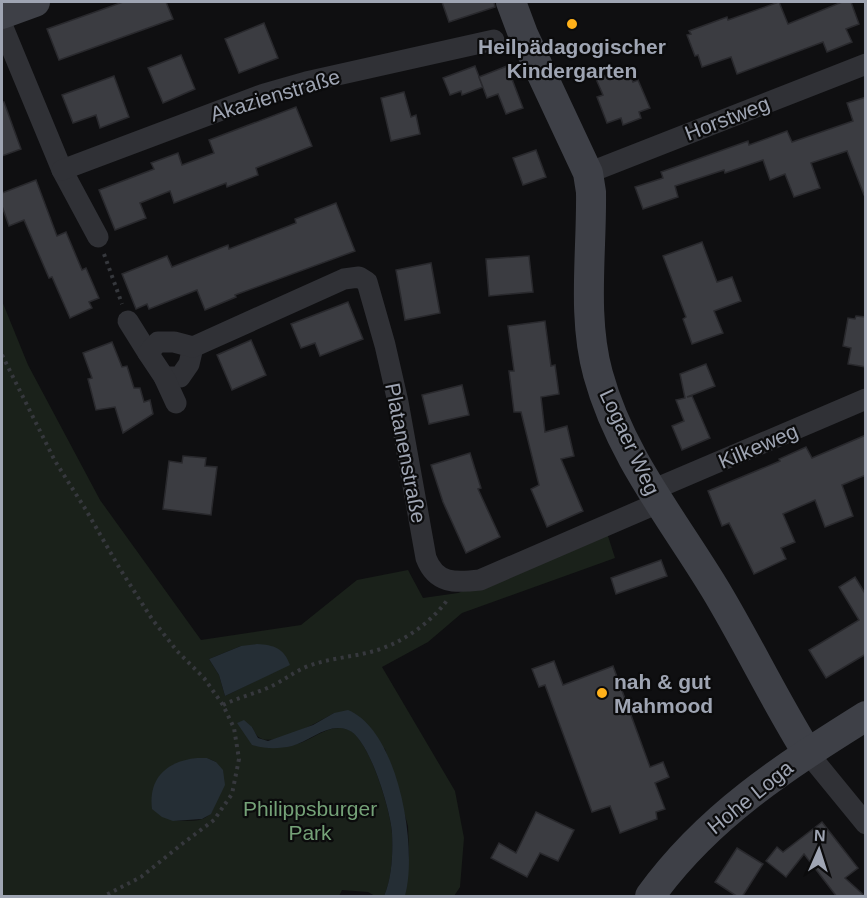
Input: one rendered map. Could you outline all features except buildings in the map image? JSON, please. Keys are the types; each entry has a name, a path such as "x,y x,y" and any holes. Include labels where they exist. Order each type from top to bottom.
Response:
{"street":[{"path":"2,14 35,2"},
{"name":"Logaer Weg","path":"511,2 523,34 588,173 591,192 590,326 598,372 611,414 654,497 694,555 731,615 807,752"},
{"path":"2,25 62,170 98,237"},
{"name":"Akazienstraße","path":"62,170 264,94 306,82 494,40"},
{"name":"Horstweg","path":"588,173 866,64"},
{"name":"Platanenstraße","path":"194,347 344,279 359,277 367,282 398,402 426,558 430,568 438,576 457,583"},
{"path":"128,321 164,377 176,403"},
{"path":"148,353 158,342 174,342 194,347 189,364 180,377 164,377"},
{"name":"Kilkeweg","path":"654,497 866,399"},
{"path":"457,583 480,580 654,497"},
{"name":"Hohe Loga","path":"650,897 702,834 750,793 807,752 866,716"},
{"path":"807,752 866,824"}],"path":[{"path":"98,237 128,321"},
{"path":"2,355 55,461 120,569 170,643 204,678 223,705 234,728 239,759 232,794 214,820 141,877 105,897"},
{"path":"223,705 275,685 306,667 324,660 375,651 397,642 419,628 443,607 457,583"},
{"path":"620,685 642,678"}],"green space":[{"name":"Philippsburger Park","path":"2,301 28,365 100,500 201,640 301,625 357,580 408,570 423,598 458,593 607,533 615,558 462,613 428,642 382,667 455,791 464,838 460,887 454,896 405,896 409,854 408,826 385,749 334,713 297,732 275,739 260,738 252,727 252,745 293,745 327,730 341,728 357,736 378,777 391,823 391,866 384,896 342,890 339,896 2,896","holes":["241,646 284,667 225,696 219,675 209,659","197,758 207,758 216,762 217,785 213,810 199,820 173,821"]}],"shaded area":[{"path":"257,644 278,648 288,659 290,665 225,696 219,675 209,659 241,646"},
{"path":"348,710 366,722 380,741 392,765 406,822 409,850 405,896 384,896 391,865 391,823 378,776 364,746 356,736 348,730 334,728 299,744 267,748 252,745 237,723 244,720 252,727 258,738 268,741 313,725 334,713"},
{"path":"197,758 207,758 216,762 223,770 225,785 211,814 202,819 173,821 162,817 152,809 153,788 157,780 169,767"}],"place":[{"name":"Heilpädagogischer Kindergarten","path":"572,24"},
{"name":"nah & gut Mahmood","path":"602,693"}]}
